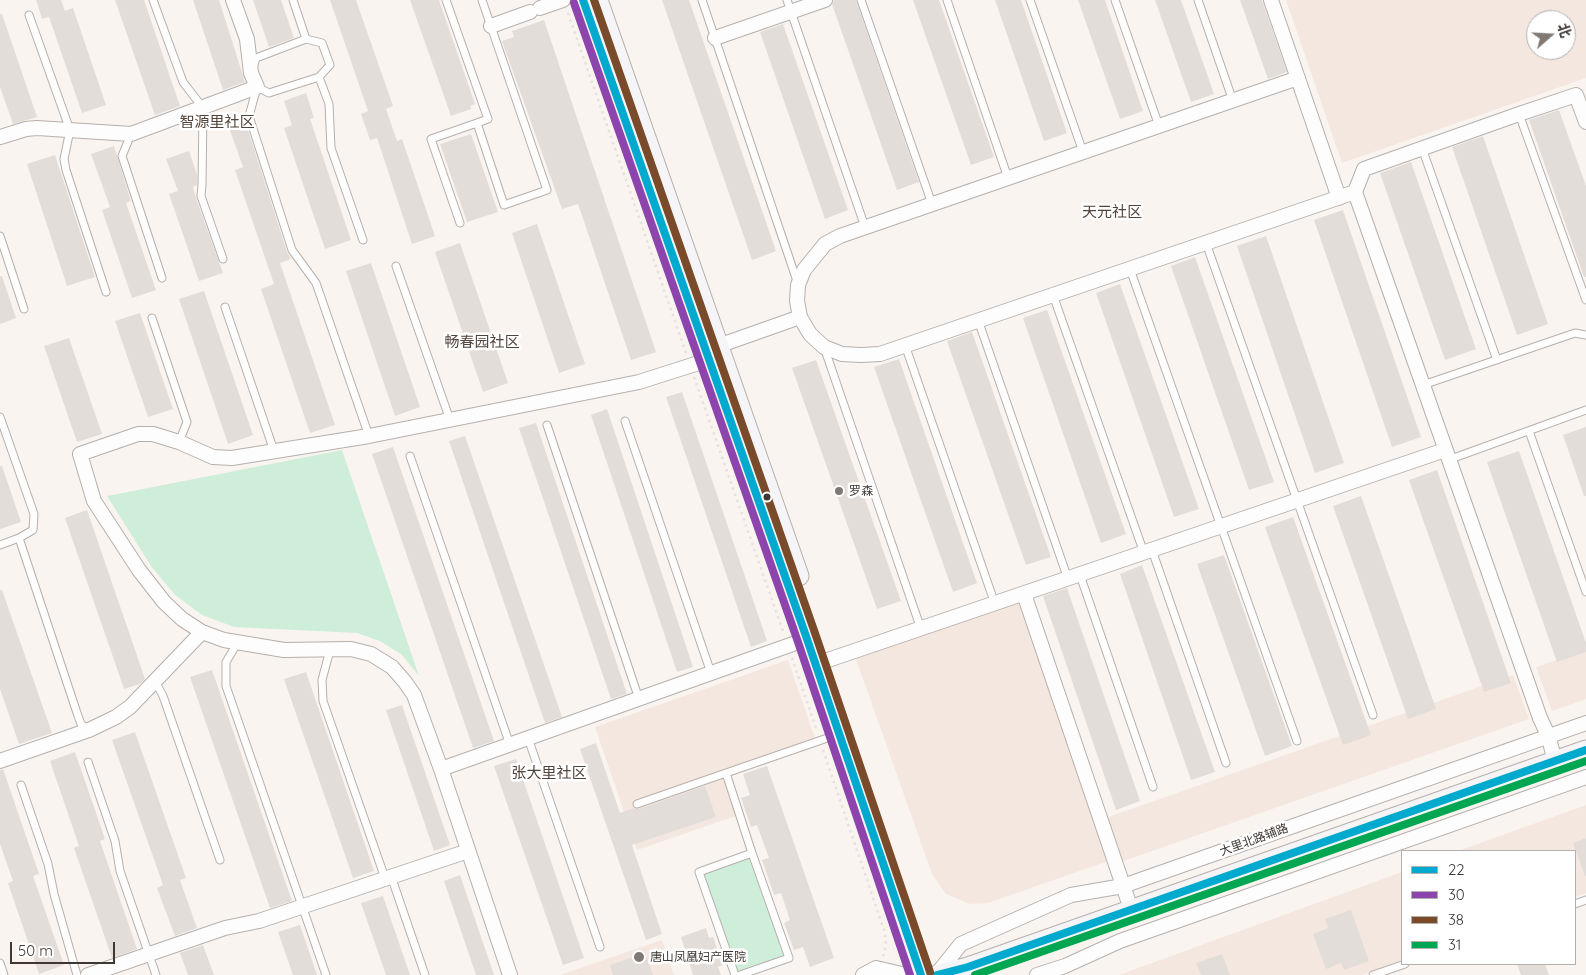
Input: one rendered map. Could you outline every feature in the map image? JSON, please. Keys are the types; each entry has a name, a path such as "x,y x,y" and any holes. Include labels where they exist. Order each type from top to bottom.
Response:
{"main road":[{"path":"583,0 828,660 936,975 968,967 1586,750"},
{"path":"598,0 807,639 921,975"}],"street":[{"path":"0,137 26,129 37,128 131,134 257,87 251,73 247,39 233,0"},
{"path":"491,26 564,0"},
{"path":"715,38 789,6 825,0"},
{"path":"1271,0 1338,198"},
{"path":"1298,78 840,236 826,244 804,270 798,285 797,301 800,317 810,334 824,347 842,354 880,354 1355,192"},
{"path":"1555,761 1548,735 1540,718 1446,455 1355,192 1364,169 1576,95 1586,122"},
{"path":"510,975 441,769 414,695 405,682 392,667 371,654 351,649 284,650 238,642 202,632 182,619 164,602 139,570 94,501 80,454 138,434 153,434 179,442 213,457 232,458 369,436 639,382 690,366 713,353 800,317"},
{"path":"828,660 1296,501 1446,455"},
{"path":"1024,594 1131,909"},
{"path":"0,760 89,730 116,717 130,706 202,632"},
{"path":"441,769 807,639"},
{"name":"大里北路辅路","path":"936,975 960,944 1071,895 1123,886 1586,723"},
{"path":"1037,975 1065,966 1120,941 1586,777"},
{"path":"88,975 224,928 260,921 468,851"},
{"path":"863,975 876,968 906,975"}],"lane":[{"path":"154,0 183,82 203,108 201,196 223,259"},
{"path":"293,0 306,39"},
{"path":"446,0 488,119 431,139 460,223"},
{"path":"477,123 504,205 547,190 482,0"},
{"path":"702,0 798,285"},
{"path":"861,0 932,204"},
{"path":"947,0 1008,178"},
{"path":"1030,0 1083,152"},
{"path":"1115,0 1159,126"},
{"path":"1198,0 1232,100"},
{"path":"789,6 865,227"},
{"path":"29,15 70,130 64,159 66,170 106,292"},
{"path":"251,73 256,58 306,39 322,43 330,65 319,77 269,92 257,87 249,116 292,250 316,283 369,436"},
{"path":"319,77 330,104 331,148 364,240"},
{"path":"1519,114 1586,300"},
{"path":"131,134 122,156 162,278"},
{"path":"1422,148 1497,360"},
{"path":"0,236 24,309"},
{"path":"1206,243 1373,715"},
{"path":"396,266 450,420"},
{"path":"1130,269 1297,741"},
{"path":"1053,295 1226,763"},
{"path":"225,307 274,451"},
{"path":"152,318 187,422 179,442"},
{"path":"978,320 1153,787"},
{"path":"1423,385 1575,333 1586,335"},
{"path":"905,345 995,604"},
{"path":"824,347 921,629"},
{"path":"1446,455 1529,431 1586,410"},
{"path":"0,417 34,514 33,530 19,538 0,544"},
{"path":"625,420 711,673"},
{"path":"547,425 640,699"},
{"path":"1529,431 1586,592"},
{"path":"410,456 510,745"},
{"path":"19,538 77,713 82,724 89,730"},
{"path":"238,642 226,662 226,686 326,975"},
{"path":"330,650 322,680 323,701 425,975"},
{"path":"155,680 163,696 220,860"},
{"path":"637,804 839,734"},
{"path":"528,738 600,947"},
{"path":"88,762 115,841 120,870 156,975"},
{"path":"726,773 789,958 740,975"},
{"path":"21,785 48,864 54,894 77,975"},
{"path":"735,975 699,872 752,853"},
{"path":"0,962 4,975"},
{"path":"1373,975 1402,965"},
{"path":"764,966 767,975"}],"path":[{"path":"564,0 788,646 884,933 886,945 882,958 876,968"}],"shaded area":[{"path":"1286,0 1586,0 1586,78 1342,163"},
{"path":"1019,601 1100,820 1513,675 1529,719 1115,864 1111,860 988,903 970,904 946,894 932,874 856,659"},
{"path":"1586,650 1586,699 1552,711 1536,667"},
{"path":"788,660 815,738 721,770 736,816 637,850 595,727"},
{"path":"1586,805 1586,893 1576,897 1576,850 1461,850"},
{"path":"1401,872 1401,960 1362,975 1119,975"},
{"name":"唐山凤凰妇产医院","path":"662,940 674,975 560,975"}],"green space":[{"path":"342,450 419,676 402,655 380,641 357,633 234,627 202,615 175,595 151,566 107,496"},
{"path":"751,857 785,956 737,973 702,874"}],"building":[{"path":"36,0 61,0 65,11 73,8 106,105 82,113 49,17 42,19"},
{"path":"115,0 144,0 180,106 155,115"},
{"path":"193,0 219,0 245,82 223,90"},
{"path":"253,0 281,0 294,38 269,47"},
{"path":"330,0 356,0 393,106 386,109 397,141 402,139 435,236 412,244 377,138 370,140 361,114 368,111"},
{"path":"410,0 439,0 475,104 470,106 471,109 451,116"},
{"path":"662,0 689,0 776,251 752,260"},
{"path":"834,0 856,0 919,182 897,190 832,4"},
{"path":"913,0 939,0 994,157 971,165"},
{"path":"995,0 1021,0 1067,133 1044,141"},
{"path":"1078,0 1105,0 1143,111 1120,119"},
{"path":"1155,0 1181,0 1214,94 1191,102"},
{"path":"1240,0 1262,0 1287,72 1268,79"},
{"path":"0,14 2,14 37,117 13,124 0,87"},
{"path":"544,20 656,352 631,360 578,204 562,209 502,41 514,37 512,31"},
{"path":"783,24 848,210 825,219 760,32"},
{"path":"306,93 314,118 310,119 351,240 325,249 284,128 292,125 284,101"},
{"path":"1559,110 1586,186 1586,277 1584,277 1529,120"},
{"path":"244,117 287,252 291,259 280,263 335,425 310,433 261,289 274,284 235,170 243,167 227,122"},
{"path":"471,134 498,212 467,222 440,144"},
{"path":"1483,136 1548,324 1517,335 1452,147"},
{"path":"114,146 131,201 126,203 156,290 132,298 102,210 110,207 91,154"},
{"path":"189,151 197,175 197,185 193,187 196,198 223,273 199,281 169,194 178,191 166,159"},
{"path":"55,155 95,277 67,286 27,164"},
{"path":"1411,162 1476,349 1445,360 1380,173"},
{"path":"1343,210 1421,437 1392,447 1314,220"},
{"path":"537,224 585,364 559,373 512,233"},
{"path":"1266,236 1344,463 1315,473 1237,246"},
{"path":"460,243 508,383 483,392 435,252"},
{"path":"1195,257 1274,482 1249,490 1171,266"},
{"path":"371,263 420,407 395,416 346,271"},
{"path":"0,276 2,276 16,318 0,324"},
{"path":"1120,284 1199,509 1174,517 1096,293"},
{"path":"204,291 253,435 228,444 179,299"},
{"path":"1047,310 1126,534 1101,543 1023,318"},
{"path":"140,313 173,409 148,417 115,321"},
{"path":"972,332 1051,557 1026,565 947,341"},
{"path":"69,338 102,434 77,442 44,346"},
{"path":"899,359 977,583 953,592 874,367"},
{"path":"816,360 901,601 877,609 792,368"},
{"path":"682,392 767,641 751,647 666,397"},
{"path":"607,409 693,667 677,672 591,415"},
{"path":"536,423 627,694 611,699 519,428"},
{"path":"1586,427 1586,496 1584,496 1563,435"},
{"path":"465,436 562,717 545,723 449,441"},
{"path":"393,447 494,741 473,748 372,454"},
{"path":"1519,451 1586,643 1586,652 1557,662 1487,462"},
{"path":"0,466 2,466 21,522 0,529"},
{"path":"1437,470 1511,683 1484,692 1409,480"},
{"path":"1361,496 1436,709 1408,719 1333,506"},
{"path":"87,510 145,679 140,684 124,689 65,518"},
{"path":"1293,517 1371,735 1343,745 1265,527"},
{"path":"1224,555 1292,746 1265,756 1197,564"},
{"path":"1142,565 1215,772 1191,780 1120,574"},
{"path":"1067,588 1140,801 1116,810 1043,596"},
{"path":"0,590 2,590 52,733 19,744 0,689"},
{"path":"212,670 292,901 270,908 190,677"},
{"path":"306,672 374,871 353,878 284,679"},
{"path":"402,705 450,845 434,851 386,710"},
{"path":"135,732 186,878 180,880 197,928 175,936 157,888 163,885 112,740"},
{"path":"596,743 620,813 634,808 639,809 705,786 716,817 632,845 662,934 646,940 580,749"},
{"path":"75,752 105,839 100,841 137,949 112,958 74,848 79,846 50,761"},
{"path":"516,759 584,958 563,965 494,766"},
{"path":"767,766 834,958 810,967 803,947 794,950 784,923 790,920 781,893 774,895 762,860 769,858 757,825 751,827 741,798 750,795 743,774"},
{"path":"3,769 39,874 33,876 64,965 39,974 8,883 13,881 0,844 0,770"},
{"path":"1586,838 1586,876 1585,876 1573,843"},
{"path":"460,875 494,975 476,975 444,881"},
{"path":"383,896 410,975 386,975 361,903"},
{"path":"1351,910 1369,961 1344,970 1341,963 1326,969 1313,934 1328,928 1325,919"},
{"path":"300,925 317,975 293,975 278,932"},
{"path":"706,928 709,938 713,937 723,965 718,967 721,975 693,975 681,937"},
{"path":"203,945 214,975 188,975 180,953"},
{"path":"645,953 653,975 613,975 610,965"},
{"path":"1222,954 1230,975 1201,975 1196,963"},
{"path":"1517,965 1545,965 1549,975 1521,975"}],"transit line":[{"name":"22","path":"583,0 807,639 921,975"},
{"name":"38","path":"594,0 816,636 930,972"},
{"name":"30","path":"574,3 798,642 910,975"},
{"name":"22","path":"937,975 968,967 1586,750"},
{"name":"31","path":"975,975 1586,761"}],"place":[{"name":"罗森","path":"839,491"},
{"name":"唐山凤凰妇产医院","path":"639,957"}],"district":[{"name":"智源里社区","path":"217,122"},
{"name":"天元社区","path":"1112,212"},
{"name":"畅春园社区","path":"482,342"},
{"name":"张大里社区","path":"549,773"}]}
